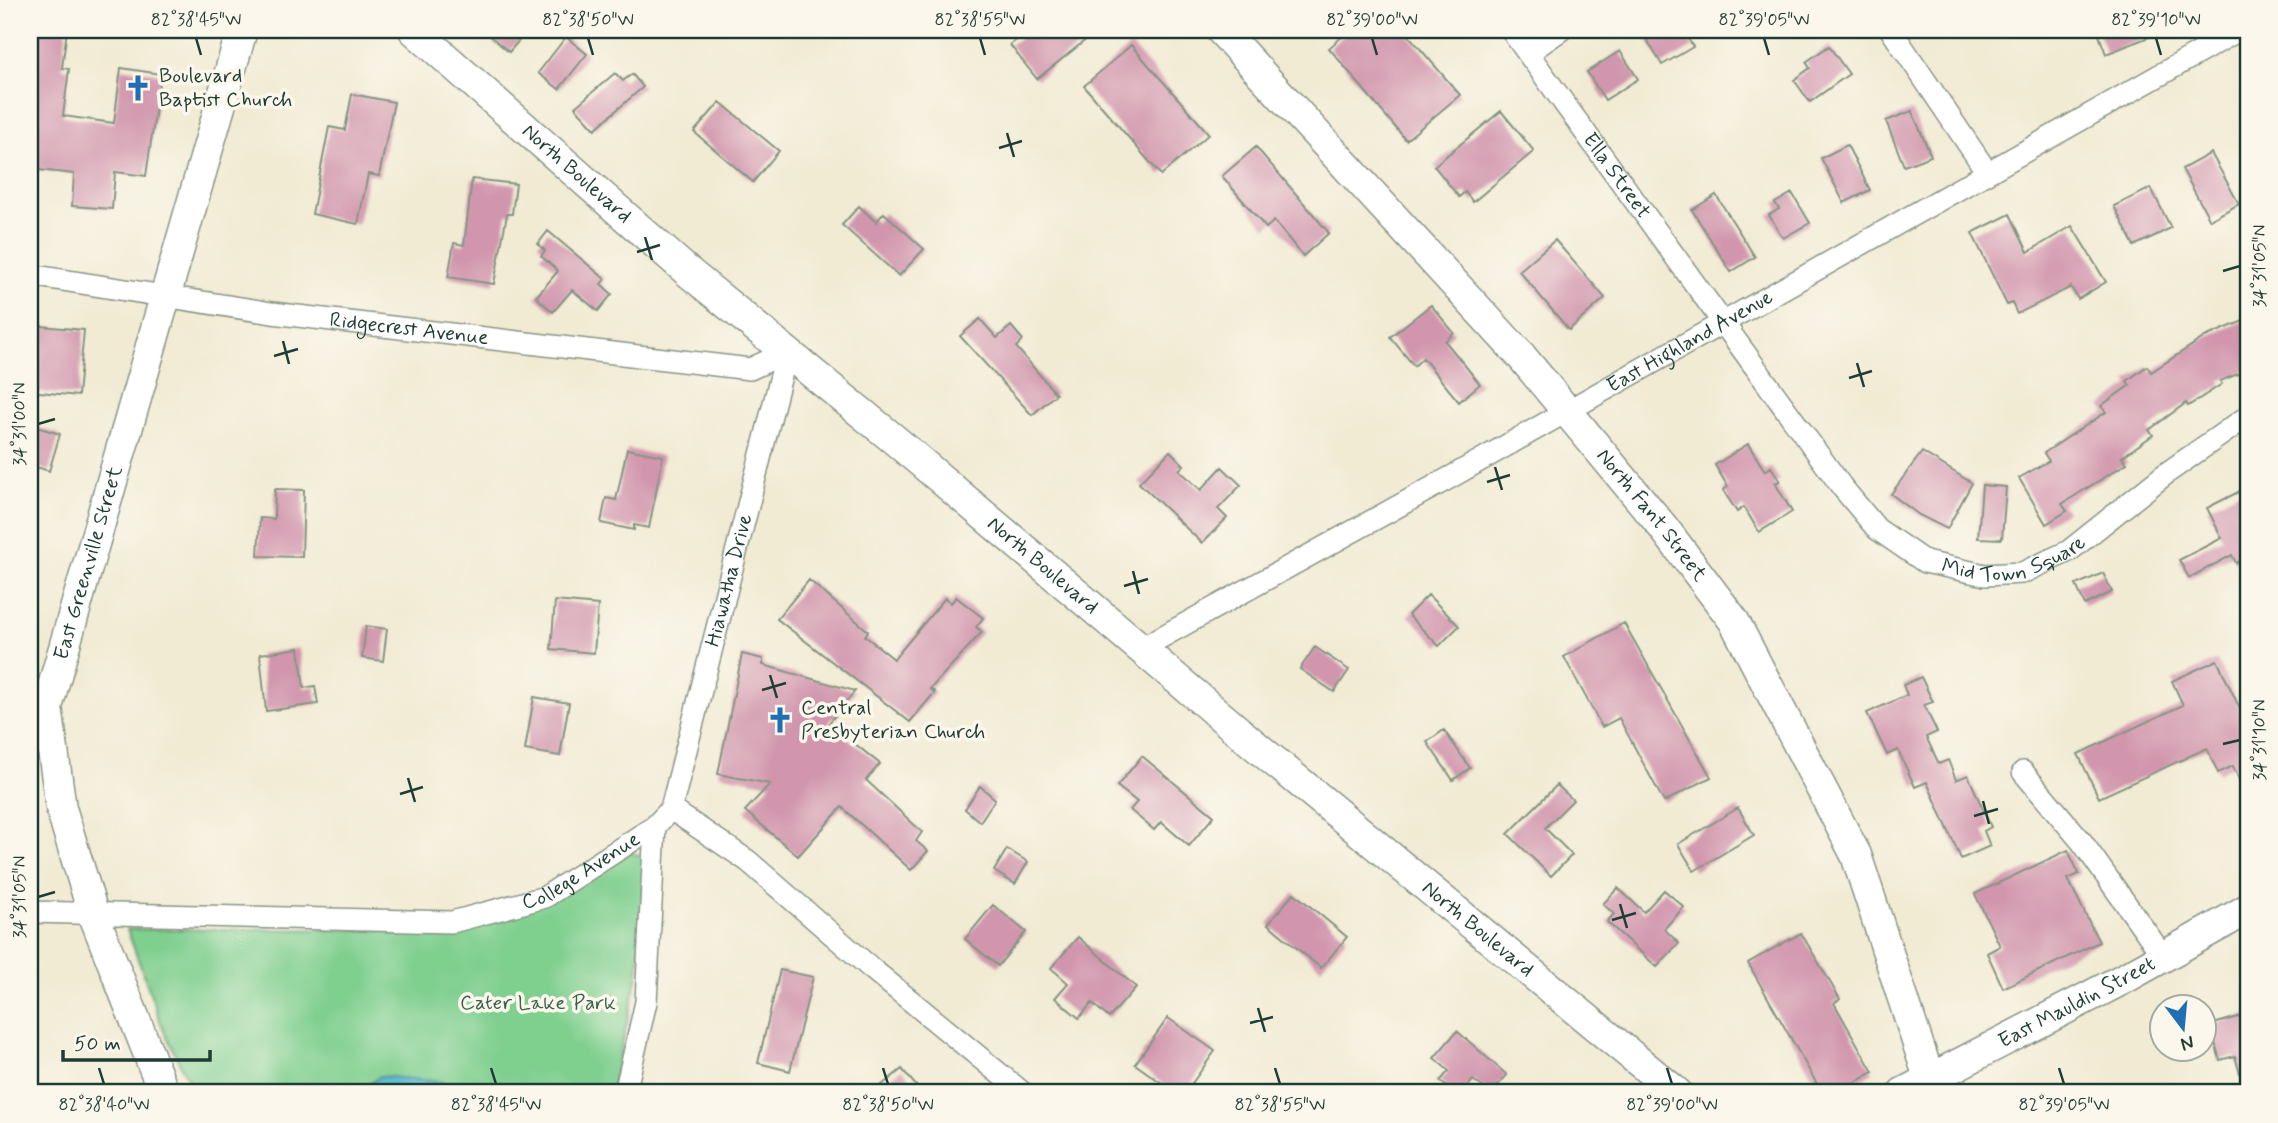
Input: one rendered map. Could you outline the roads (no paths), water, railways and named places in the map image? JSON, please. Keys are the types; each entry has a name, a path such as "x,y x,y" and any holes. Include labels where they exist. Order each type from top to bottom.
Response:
{"main road":[{"name":"East Greenville Street","path":"164,1093 93,913 61,808 42,697 166,295 242,30"},
{"name":"North Boulevard","path":"414,30 687,271 1676,1093"},
{"name":"North Fant Street","path":"1221,30 1522,357 1662,527 1734,621 1856,855 1932,1087"},
{"name":"East Mauldin Street","path":"1903,1093 1932,1087 2248,909"}],"street":[{"name":"Ella Street","path":"1511,30 1723,322"},
{"path":"1528,53 1561,30"},
{"path":"1891,30 1987,172"},
{"name":"East Highland Avenue","path":"1140,649 1567,411 2239,30"},
{"name":"Ridgecrest Avenue","path":"30,275 272,313 750,369 787,352"},
{"name":"Mid Town Square","path":"1723,322 1834,476 1877,529 1925,562 1985,575 2022,573 2069,551 2168,472 2248,416"},
{"name":"Hiawatha Drive","path":"671,809 787,352"},
{"path":"30,738 42,697"},
{"path":"2023,772 2082,842 2163,957"},
{"path":"671,809 748,861 872,969 1023,1093"},
{"name":"College Avenue","path":"30,912 452,922 545,897 656,826 671,809"},
{"path":"625,1093 646,1002 656,826"}],"water":[{"path":"380,1076 442,1082 451,1093 359,1093"}],"place":[{"name":"Boulevard Baptist Church","path":"138,88"},
{"name":"Central Presbyterian Church","path":"780,720"}],"park label":[{"name":"Cater Lake Park","path":"538,1003"}]}
